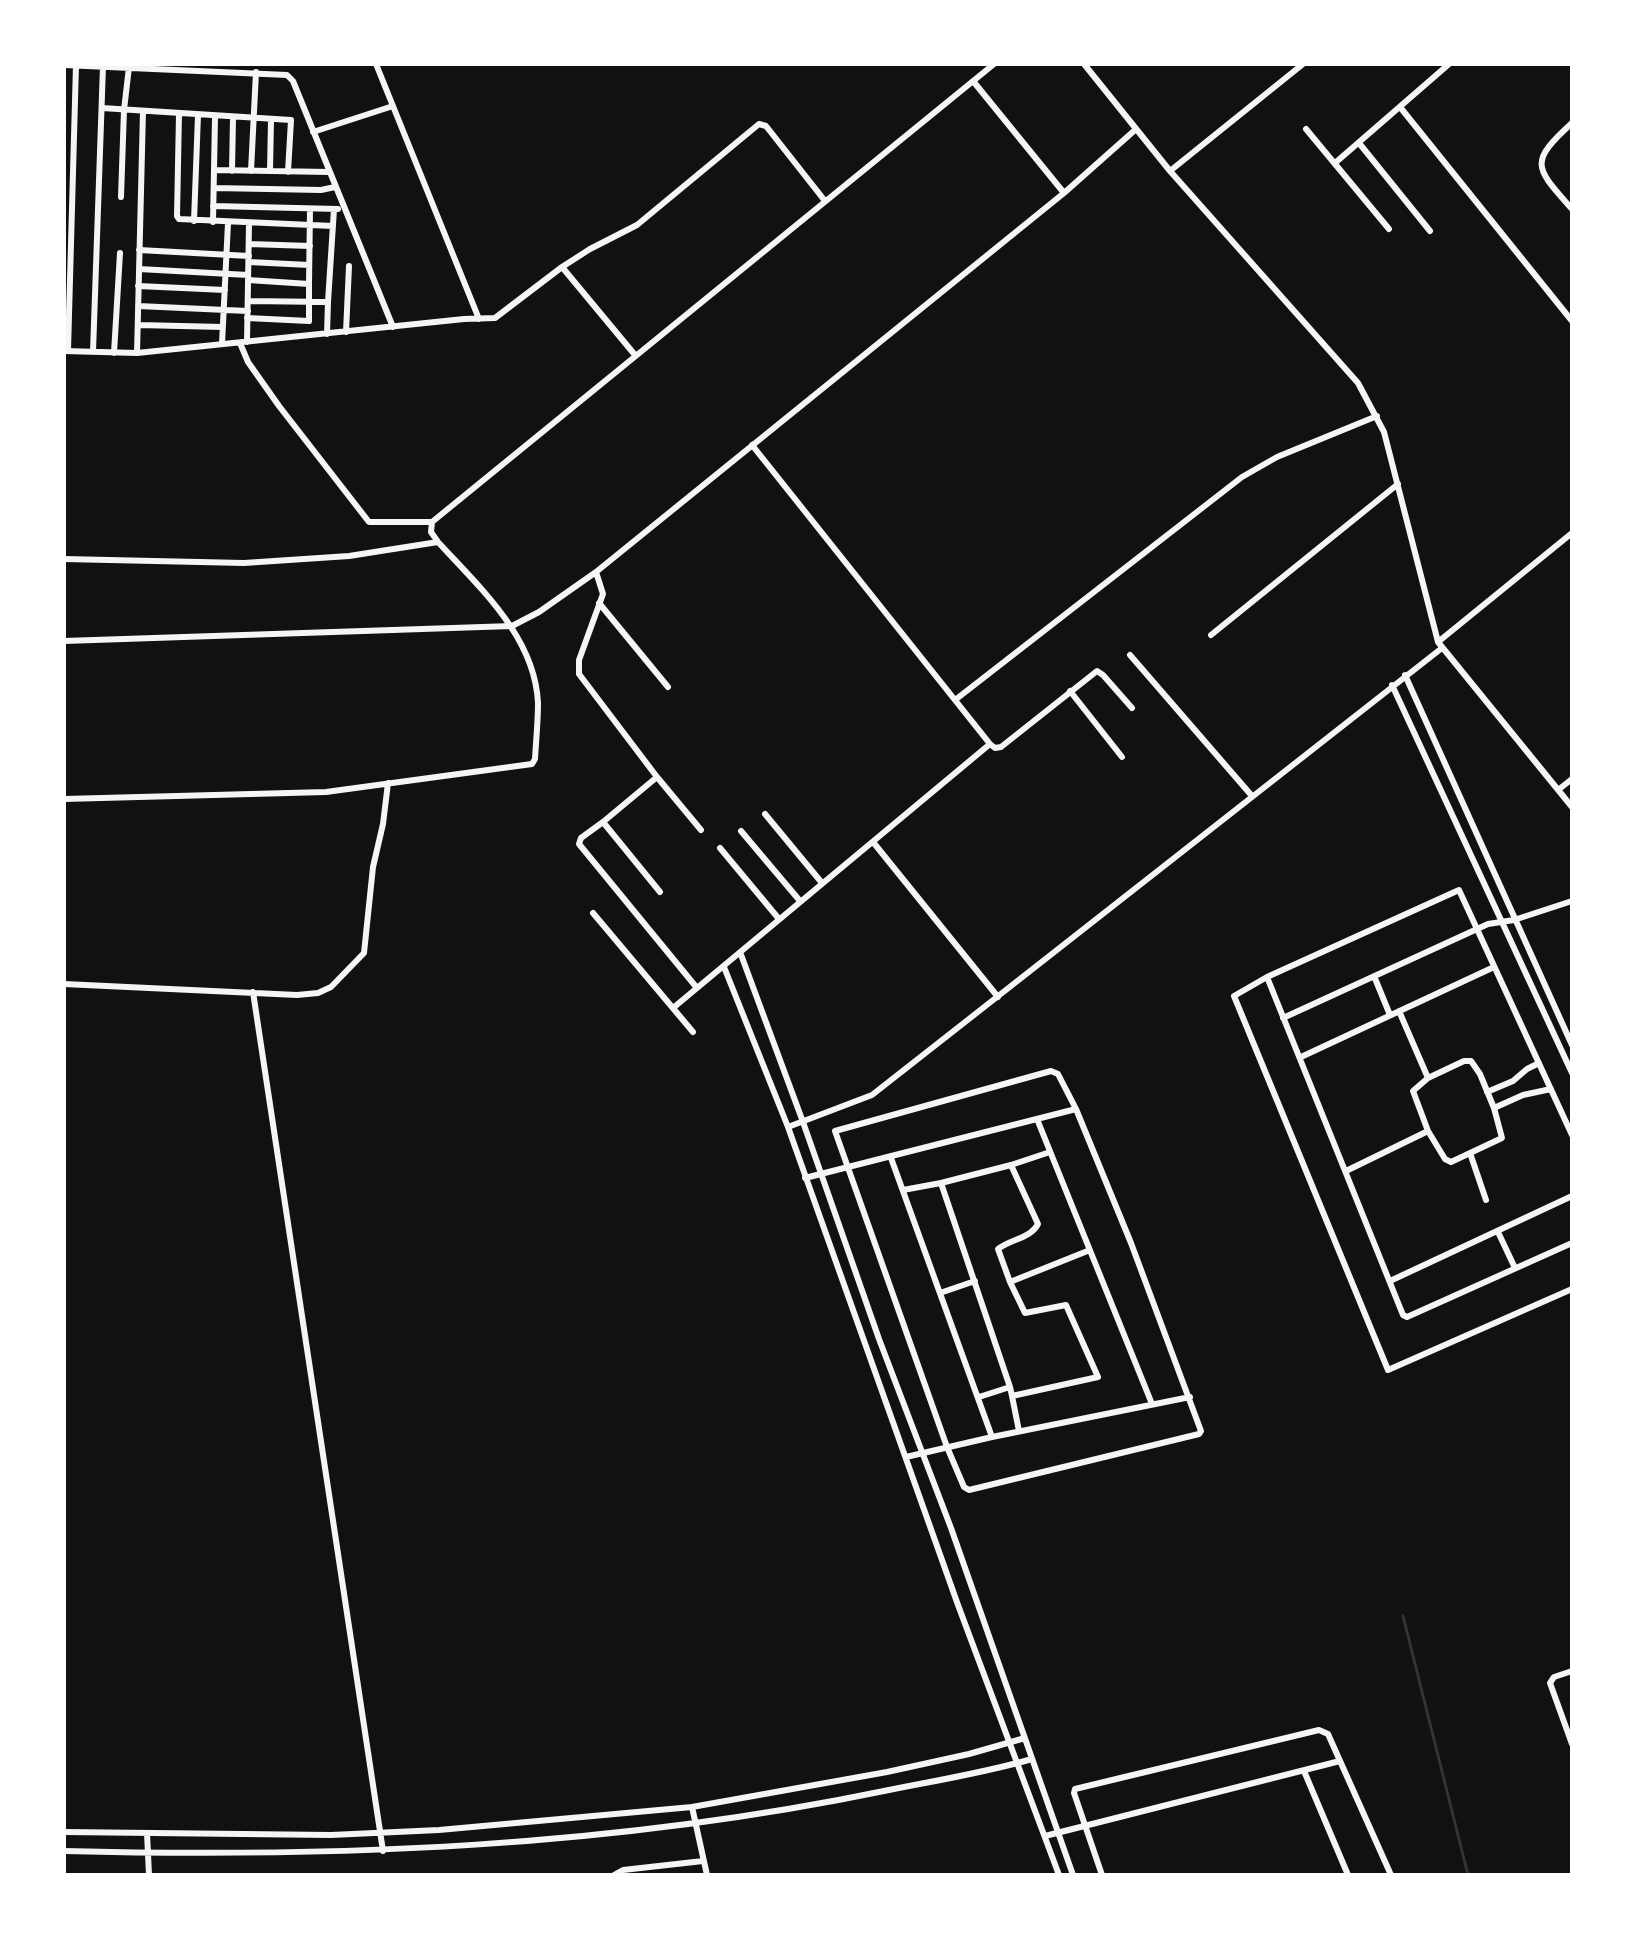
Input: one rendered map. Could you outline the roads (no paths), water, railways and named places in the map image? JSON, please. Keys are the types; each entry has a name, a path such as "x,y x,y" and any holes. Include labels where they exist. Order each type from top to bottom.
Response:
{"street":[{"path":"376,64 479,319"},
{"path":"249,224 248,314 243,342 248,362 369,522 432,522 994,64"},
{"path":"1084,64 1170,171 1358,383 1384,432 1440,645 1572,807"},
{"path":"1170,171 1303,64"},
{"path":"1335,163 1449,64"},
{"path":"64,65 287,75 293,81 393,327"},
{"path":"76,65 67,241 66,351 137,353 495,318 562,267 637,225 759,124 766,126 825,201"},
{"path":"93,352 103,66"},
{"path":"121,197 129,67"},
{"path":"251,171 256,72"},
{"path":"973,81 1064,193"},
{"path":"64,93 75,94"},
{"path":"313,132 393,106"},
{"path":"1400,107 1572,321"},
{"path":"102,108 253,120 291,120 305,111"},
{"path":"137,353 143,111"},
{"path":"179,114 177,216 181,220 333,226"},
{"path":"194,221 198,115"},
{"path":"213,222 215,117"},
{"path":"232,171 233,118"},
{"path":"64,119 75,119"},
{"path":"270,171 271,120"},
{"path":"288,172 291,120"},
{"path":"1572,123 1552,142 1541,159 1548,181 1572,209"},
{"path":"1306,129 1389,229"},
{"path":"64,641 512,626 597,574 1064,193 1135,130"},
{"path":"1359,143 1430,231"},
{"path":"64,144 74,144"},
{"path":"64,169 73,169"},
{"path":"214,170 329,172"},
{"path":"214,188 321,190 335,187"},
{"path":"213,206 344,209"},
{"path":"307,336 310,209"},
{"path":"327,334 334,209"},
{"path":"222,344 228,223"},
{"path":"249,244 310,246"},
{"path":"139,250 226,254 309,265"},
{"path":"114,353 120,253"},
{"path":"346,332 349,266"},
{"path":"562,267 635,355"},
{"path":"139,269 226,274 309,284"},
{"path":"138,286 225,290"},
{"path":"248,301 328,302"},
{"path":"138,306 224,310 309,321"},
{"path":"138,325 223,327"},
{"path":"955,700 1242,477 1277,457 1377,416"},
{"path":"752,445 995,748 1001,747 1093,673 1100,671 1132,708"},
{"path":"1211,635 1398,484"},
{"path":"64,799 326,792 534,762 538,701 523,648 512,626 438,542 431,532 432,522"},
{"path":"788,1127 872,1095 1405,675 1572,533"},
{"path":"64,559 244,563 349,556 438,542"},
{"path":"597,574 602,588 579,660 579,674 701,830"},
{"path":"599,603 668,687"},
{"path":"1130,655 1252,796"},
{"path":"1405,675 1572,1045"},
{"path":"1392,685 1572,1073"},
{"path":"1070,691 1122,757"},
{"path":"673,1008 990,744"},
{"path":"657,777 581,838 579,844 697,988"},
{"path":"1558,790 1572,779"},
{"path":"64,984 318,993 336,984 361,957 388,783"},
{"path":"765,814 822,883"},
{"path":"603,822 660,892"},
{"path":"741,831 800,901"},
{"path":"873,842 998,997"},
{"path":"720,848 779,919"},
{"path":"1572,1135 1459,890 1236,992 1234,1000 1388,1370 1572,1289"},
{"path":"1283,1018 1488,924 1514,920 1572,901"},
{"path":"593,913 693,1032"},
{"path":"740,952 1073,1875"},
{"path":"724,967 788,1127 958,1605 1059,1875"},
{"path":"1301,1057 1494,967"},
{"path":"1374,976 1390,1015"},
{"path":"1267,977 1403,1315 1407,1317 1572,1243"},
{"path":"253,992 383,1851"},
{"path":"1399,1011 1428,1078"},
{"path":"1468,1060 1474,1064 1487,1092 1502,1138 1448,1161 1428,1131 1413,1091 1428,1078 1468,1060"},
{"path":"1487,1092 1513,1081 1539,1063"},
{"path":"1051,1071 1058,1074 1076,1109 1202,1428 1199,1434 969,1490 964,1487 947,1447 834,1134 837,1130 1051,1071"},
{"path":"1494,1108 1523,1095 1551,1089"},
{"path":"805,1178 1076,1109"},
{"path":"1037,1119 1152,1404"},
{"path":"1346,1171 1428,1131"},
{"path":"903,1190 1011,1165 1050,1152"},
{"path":"1470,1153 1486,1200"},
{"path":"891,1158 992,1437"},
{"path":"1011,1165 1038,1224 1028,1235 998,1249 1010,1282 1025,1313 1066,1305 1098,1377 1012,1396"},
{"path":"941,1183 1010,1387 1019,1431"},
{"path":"1390,1281 1572,1196"},
{"path":"1498,1232 1515,1268"},
{"path":"1010,1282 1090,1250"},
{"path":"940,1293 975,1281"},
{"path":"979,1397 1010,1387"},
{"path":"906,1457 1190,1397"},
{"path":"1572,1671 1554,1677 1550,1683 1572,1744"},
{"path":"1102,1875 1074,1793 1076,1788 1319,1730 1328,1734 1391,1875"},
{"path":"64,1832 331,1835 455,1828 692,1807 887,1772 1025,1738"},
{"path":"64,1851 383,1851 695,1825 826,1803 1032,1759"},
{"path":"1045,1836 1340,1761"},
{"path":"1304,1771 1348,1875"},
{"path":"692,1807 707,1875"},
{"path":"147,1833 149,1875"},
{"path":"614,1875 623,1870 703,1861"}],"waterway":[{"path":"1403,1616 1468,1875"}]}
